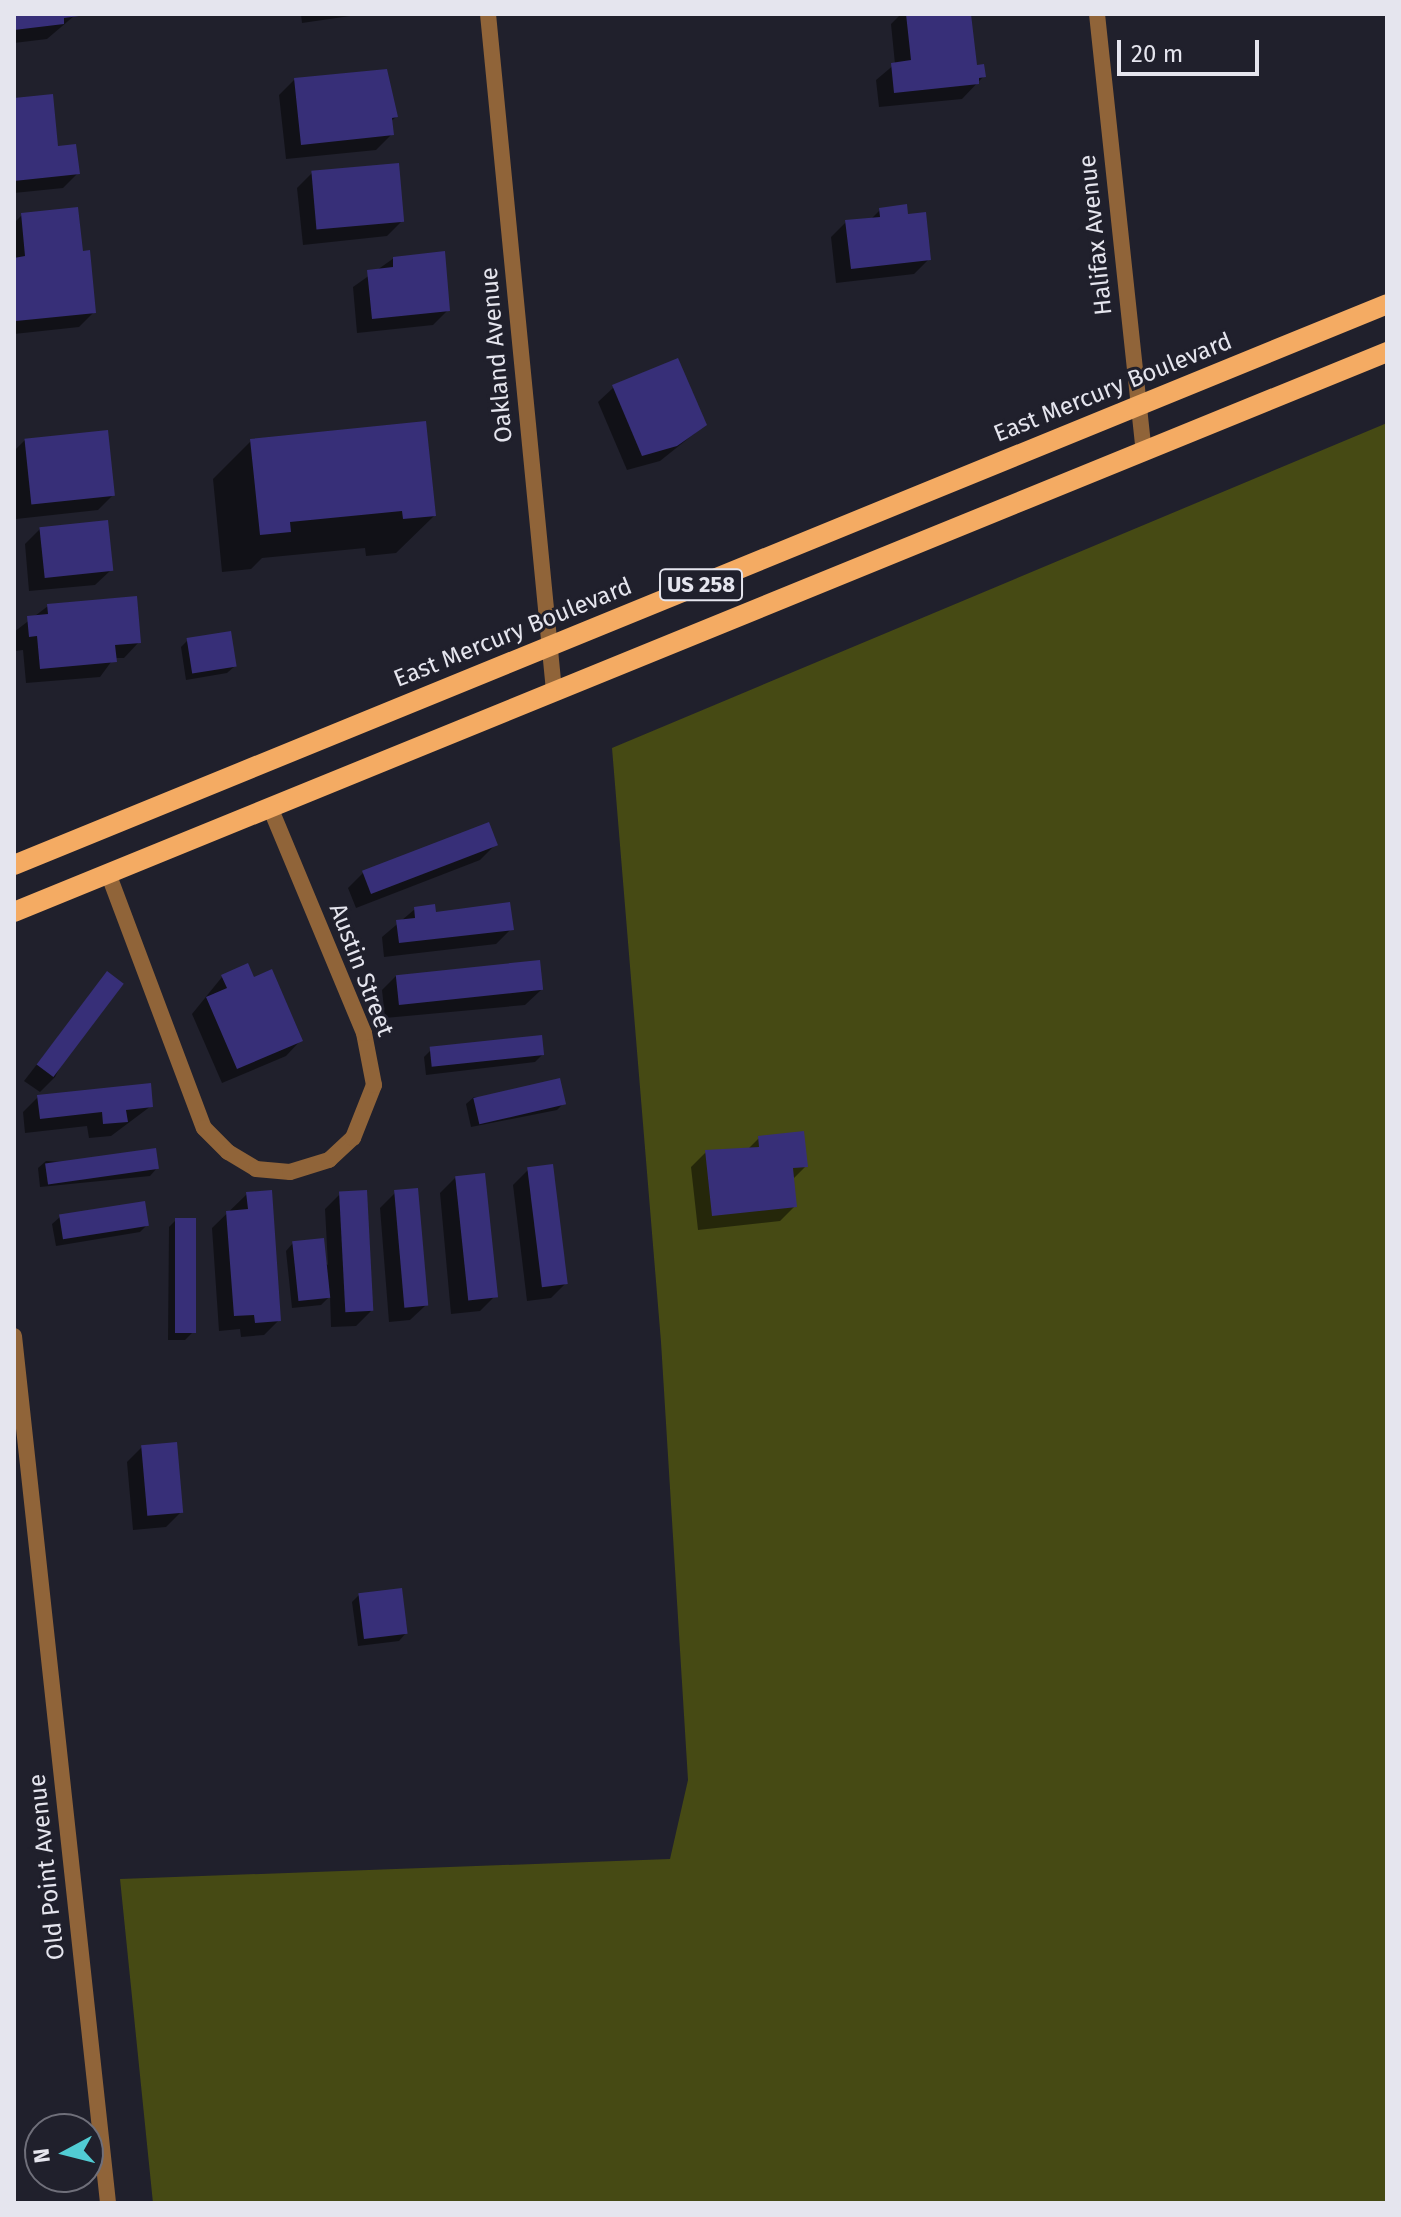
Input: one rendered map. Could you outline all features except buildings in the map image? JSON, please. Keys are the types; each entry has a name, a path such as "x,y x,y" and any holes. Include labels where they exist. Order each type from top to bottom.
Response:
{"main road":[{"name":"East Mercury Boulevard","path":"14,865 1387,304"},
{"name":"US 258","path":"14,912 1387,352"}],"street":[{"name":"Oakland Avenue","path":"488,14 554,691"},
{"name":"Halifax Avenue","path":"1097,14 1144,451"},
{"name":"Austin Street","path":"108,873 204,1128 228,1152 256,1169 290,1172 329,1160 353,1138 374,1085 364,1033 270,807"},
{"name":"Old Point Avenue","path":"14,1336 108,2203"}],"green space":[{"path":"1387,423 1387,2203 153,2203 120,1879 670,1859 688,1780 661,1342 612,748"}]}
